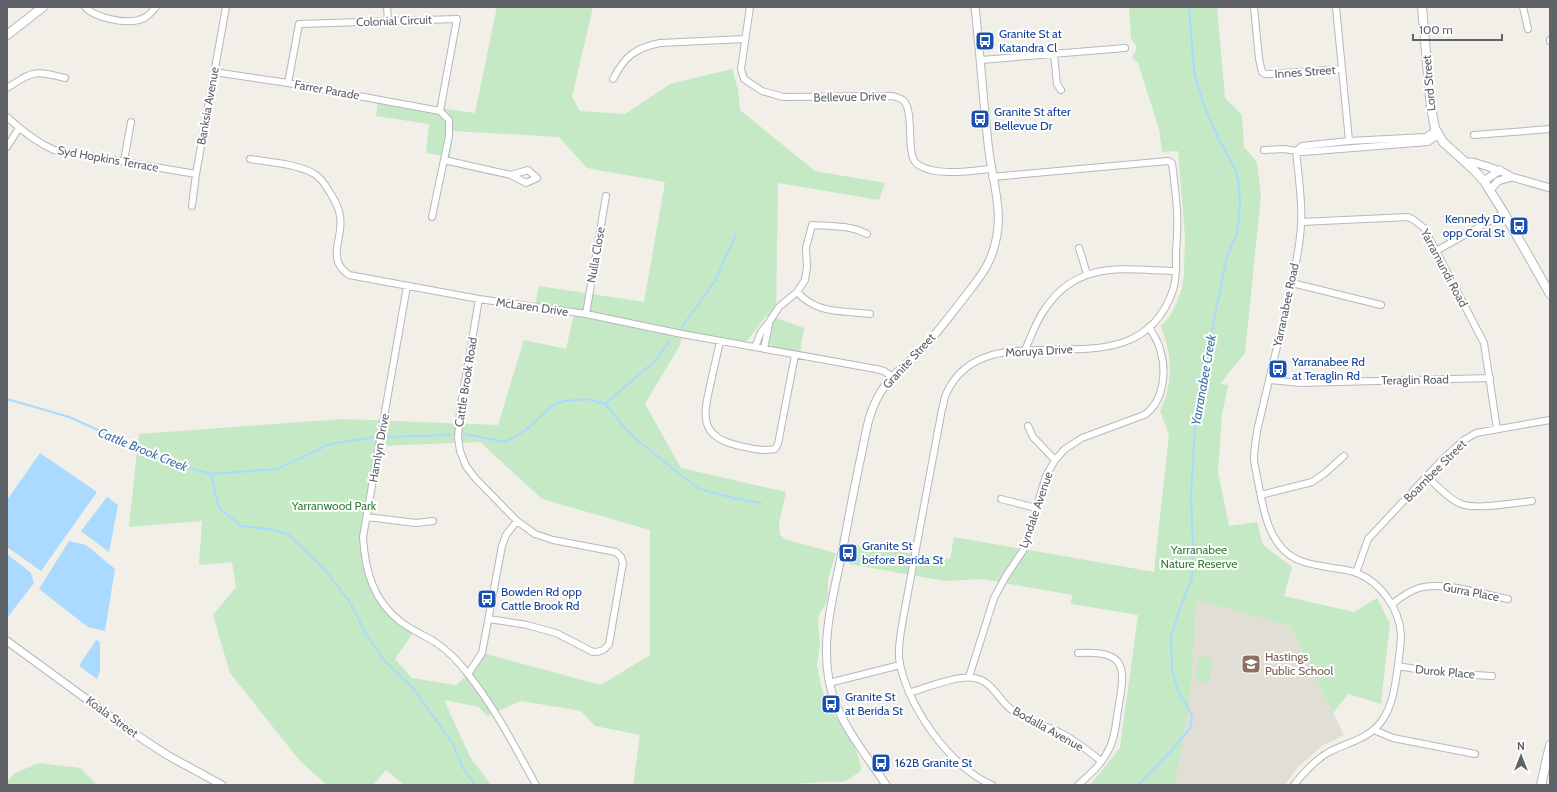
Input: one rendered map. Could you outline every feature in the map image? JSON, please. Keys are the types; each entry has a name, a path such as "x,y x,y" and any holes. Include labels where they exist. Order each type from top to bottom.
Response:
{"main road":[{"path":"7,36 43,7"},
{"name":"Lord Street","path":"1422,7 1431,108 1437,132"},
{"path":"1437,132 1446,146 1465,162 1490,190 1550,294"},
{"path":"1541,785 1550,745"}],"street":[{"path":"85,7 94,14 131,22 149,16 156,7"},
{"name":"Banksia Avenue","path":"192,206 196,174 226,7"},
{"path":"387,7 388,21"},
{"name":"Bellevue Drive","path":"750,7 741,69 744,79 762,91 783,97 893,96 903,100 908,107 912,154 917,163 926,168 948,172 991,169"},
{"name":"Granite Street","path":"886,785 845,722 835,702 829,683 826,658 827,634 833,595 867,425 872,408 878,396 892,377 920,352 977,281 989,261 994,247 998,216 998,201 991,169 975,7"},
{"name":"Innes Street","path":"1254,7 1259,60 1262,72 1265,74 1270,74 1342,69"},
{"path":"1336,7 1349,141"},
{"path":"1523,7 1528,29"},
{"name":"Colonial Circuit","path":"288,83 299,24 457,19 440,110"},
{"path":"613,79 627,57 636,50 648,46 660,43 745,39"},
{"path":"981,60 1125,48"},
{"path":"1054,54 1057,84 1061,90"},
{"path":"7,88 33,73 43,72 65,78"},
{"name":"Farrer Parade","path":"214,72 288,83 440,110"},
{"path":"432,217 449,136 449,120 440,110"},
{"name":"Syd Hopkins Terrace","path":"7,117 38,142 54,150 196,174"},
{"path":"124,161 131,122"},
{"path":"7,147 19,128"},
{"path":"1474,136 1550,128"},
{"path":"1296,151 1302,146 1349,141 1426,137 1437,132"},
{"path":"1264,150 1284,149 1303,152 1428,142 1437,132"},
{"name":"Yarranabee Road","path":"1294,785 1306,770 1320,758 1330,752 1361,739 1374,730 1381,722 1388,709 1398,666 1401,634 1392,604 1374,584 1356,573 1302,561 1293,558 1286,553 1274,538 1269,528 1261,495 1254,452 1292,283 1301,222 1302,204 1296,151"},
{"name":"McLaren Drive","path":"250,159 304,168 323,182 333,197 340,215 341,227 337,250 337,260 340,269 348,275 479,299 586,314 720,341 876,369 884,371 892,377"},
{"path":"979,170 990,159"},
{"path":"444,160 511,175"},
{"name":"Moruya Drive","path":"992,177 1168,161 1172,163 1177,212 1176,271 1173,289 1167,303 1149,327 1138,336 1110,347 1094,349 1025,350 1004,352 989,356 974,362 964,369 946,392 903,619 899,649 900,665 909,693 917,709 948,752 958,763 971,773 992,785"},
{"path":"1465,162 1473,162 1500,170 1512,177 1550,188"},
{"path":"1484,182 1500,170"},
{"path":"1490,190 1498,181 1512,177"},
{"name":"Nulla Close","path":"586,314 606,196"},
{"path":"1436,251 1504,213"},
{"name":"Yarramundi Road","path":"1301,222 1408,217 1424,228 1484,343 1497,429"},
{"path":"755,347 760,332 779,307 797,292 805,280 806,248 812,225 845,226 857,229 867,234"},
{"path":"1079,248 1086,274"},
{"path":"1025,350 1042,313 1051,300 1063,288 1086,274 1102,270 1117,269 1176,271"},
{"path":"1292,283 1381,305"},
{"name":"Hamlyn Drive","path":"407,286 363,537 364,560 371,581 381,603 401,622 436,643 454,658 468,674 502,724 536,785"},
{"path":"797,292 804,299 817,307 835,312 870,314"},
{"name":"Cattle Brook Road","path":"479,299 460,411 458,438 466,466 472,475 517,521 535,534 553,540 616,552 621,557 623,563 609,644 600,652 593,652 556,634 527,625 489,619"},
{"path":"764,349 769,322"},
{"name":"Lyndale Avenue","path":"969,677 994,598 1006,576 1024,549 1046,476 1055,460 1065,449 1082,438 1144,415 1154,406 1160,392 1164,368 1160,349 1149,327"},
{"path":"720,341 705,408 706,423 715,436 723,442 762,450 775,448 778,444 795,354"},
{"name":"Teraglin Road","path":"1269,380 1300,383 1490,378"},
{"name":"Boambee Street","path":"1356,573 1368,539 1451,451 1470,436 1476,433 1550,420"},
{"path":"1028,426 1033,437 1055,460"},
{"path":"1261,495 1312,482 1325,473 1344,456"},
{"path":"1427,477 1450,497 1462,504 1486,505 1532,501"},
{"path":"1001,499 1036,508"},
{"path":"367,517 416,524 433,521"},
{"path":"468,674 482,653 502,546 506,535 517,521"},
{"name":"Gurra Place","path":"1392,604 1417,588 1431,585 1446,586 1508,599"},
{"name":"Koala Street","path":"7,641 167,756 222,785"},
{"path":"1078,653 1096,653 1111,657 1121,666 1123,673 1123,681 1112,739 1108,752 1094,771 1078,785"},
{"path":"829,683 900,665"},
{"name":"Durok Place","path":"1398,666 1439,673 1492,676"},
{"path":"909,693 969,677"},
{"name":"Bodalla Avenue","path":"969,677 987,683 1016,714 1067,736 1101,761"},
{"path":"1374,730 1394,738 1474,754"}],"shaded area":[{"name":"Hastings Public School","path":"1197,600 1290,626 1344,735 1322,746 1297,768 1285,785 1175,785 1190,702"}],"green space":[{"name":"Yarranwood Park","path":"497,7 593,7 572,97 580,111 625,114 670,84 732,69 738,89 740,110 815,171 885,183 879,200 778,183 776,318 766,316 746,342 682,334 680,345 645,404 681,468 786,492 779,524 780,535 787,540 836,553 828,579 828,596 825,606 819,614 820,644 817,665 822,690 831,711 852,739 861,766 861,771 846,781 782,785 633,785 640,735 595,726 581,711 521,701 487,716 479,707 444,700 470,757 491,785 404,785 386,770 373,785 327,785 300,761 230,673 213,615 236,587 232,562 199,565 202,521 129,527 139,434 342,419 498,425 524,340 566,349 574,314 534,308 539,286 644,302 665,182 587,168 559,137 453,131 450,157 426,153 429,124 376,116 378,99 475,113","holes":["480,442 542,499 650,530 650,655 601,685 482,653 468,674 456,685 412,678 395,659 415,630 381,603 365,560 367,517 380,446"]},
{"name":"Yarranabee Nature Reserve","path":"1129,7 1217,7 1225,98 1242,115 1244,147 1257,162 1261,196 1245,353 1220,384 1228,385 1222,415 1218,471 1229,526 1257,522 1263,545 1292,567 1284,596 1354,612 1377,598 1390,624 1381,704 1348,694 1333,713 1290,626 1197,600 1190,702 1175,785 1091,784 1120,748 1138,615 1071,604 1072,595 982,579 945,581 849,564 853,545 950,559 954,537 1154,572 1169,435 1160,411 1168,390 1170,369 1165,337 1161,326 1170,316 1182,288 1185,236 1178,151 1162,152 1159,129 1138,63 1132,57 1136,51 1136,46 1131,38"},
{"path":"776,318 804,328 800,353 774,347 768,343 773,321"},
{"path":"1199,656 1212,659 1209,683 1195,681"},
{"path":"39,763 80,768 97,785 7,785 7,782 15,773"}],"water":[{"path":"40,453 97,492 41,571 7,547 7,500"},
{"path":"107,497 118,505 109,552 81,531"},
{"path":"69,541 86,545 115,569 105,631 88,627 39,589"},
{"path":"7,554 31,573 34,583 7,618"},
{"path":"96,640 100,642 100,671 97,679 79,666"}],"waterway":[{"name":"Yarranabee Creek","path":"1138,785 1171,751 1191,727 1192,716 1178,691 1172,669 1171,636 1192,579 1193,547 1191,496 1196,408 1227,256 1237,233 1240,205 1236,170 1220,142 1203,103 1194,71 1189,7"},
{"name":"Cattle Brook Creek","path":"682,327 715,281 736,234"},
{"name":"Cattle Brook Creek","path":"465,434 505,442 526,430 553,405 565,401 587,399 605,404 655,361 670,341"},
{"name":"Cattle Brook Creek","path":"7,399 69,417 172,463 212,474 277,469 330,444 374,437"},
{"name":"Cattle Brook Creek","path":"605,404 632,436 699,489 733,498 761,503"},
{"name":"Cattle Brook Creek","path":"387,437 450,435"},
{"path":"211,474 219,508 241,526 268,529 288,534 325,570 350,602 367,636 385,661 413,688 453,744 463,768 475,785"}],"place":[{"name":"Granite St at Katandra Cl","path":"985,41"},
{"name":"Granite St after Bellevue Dr","path":"980,119"},
{"name":"Kennedy Dr opp Coral St","path":"1519,226"},
{"name":"Yarranabee Rd at Teraglin Rd","path":"1278,369"},
{"name":"Granite St before Berida St","path":"848,553"},
{"name":"Bowden Rd opp Cattle Brook Rd","path":"487,599"},
{"name":"Hastings Public School","path":"1251,664"},
{"name":"Granite St at Berida St","path":"831,704"},
{"name":"162B Granite St","path":"881,763"}]}
